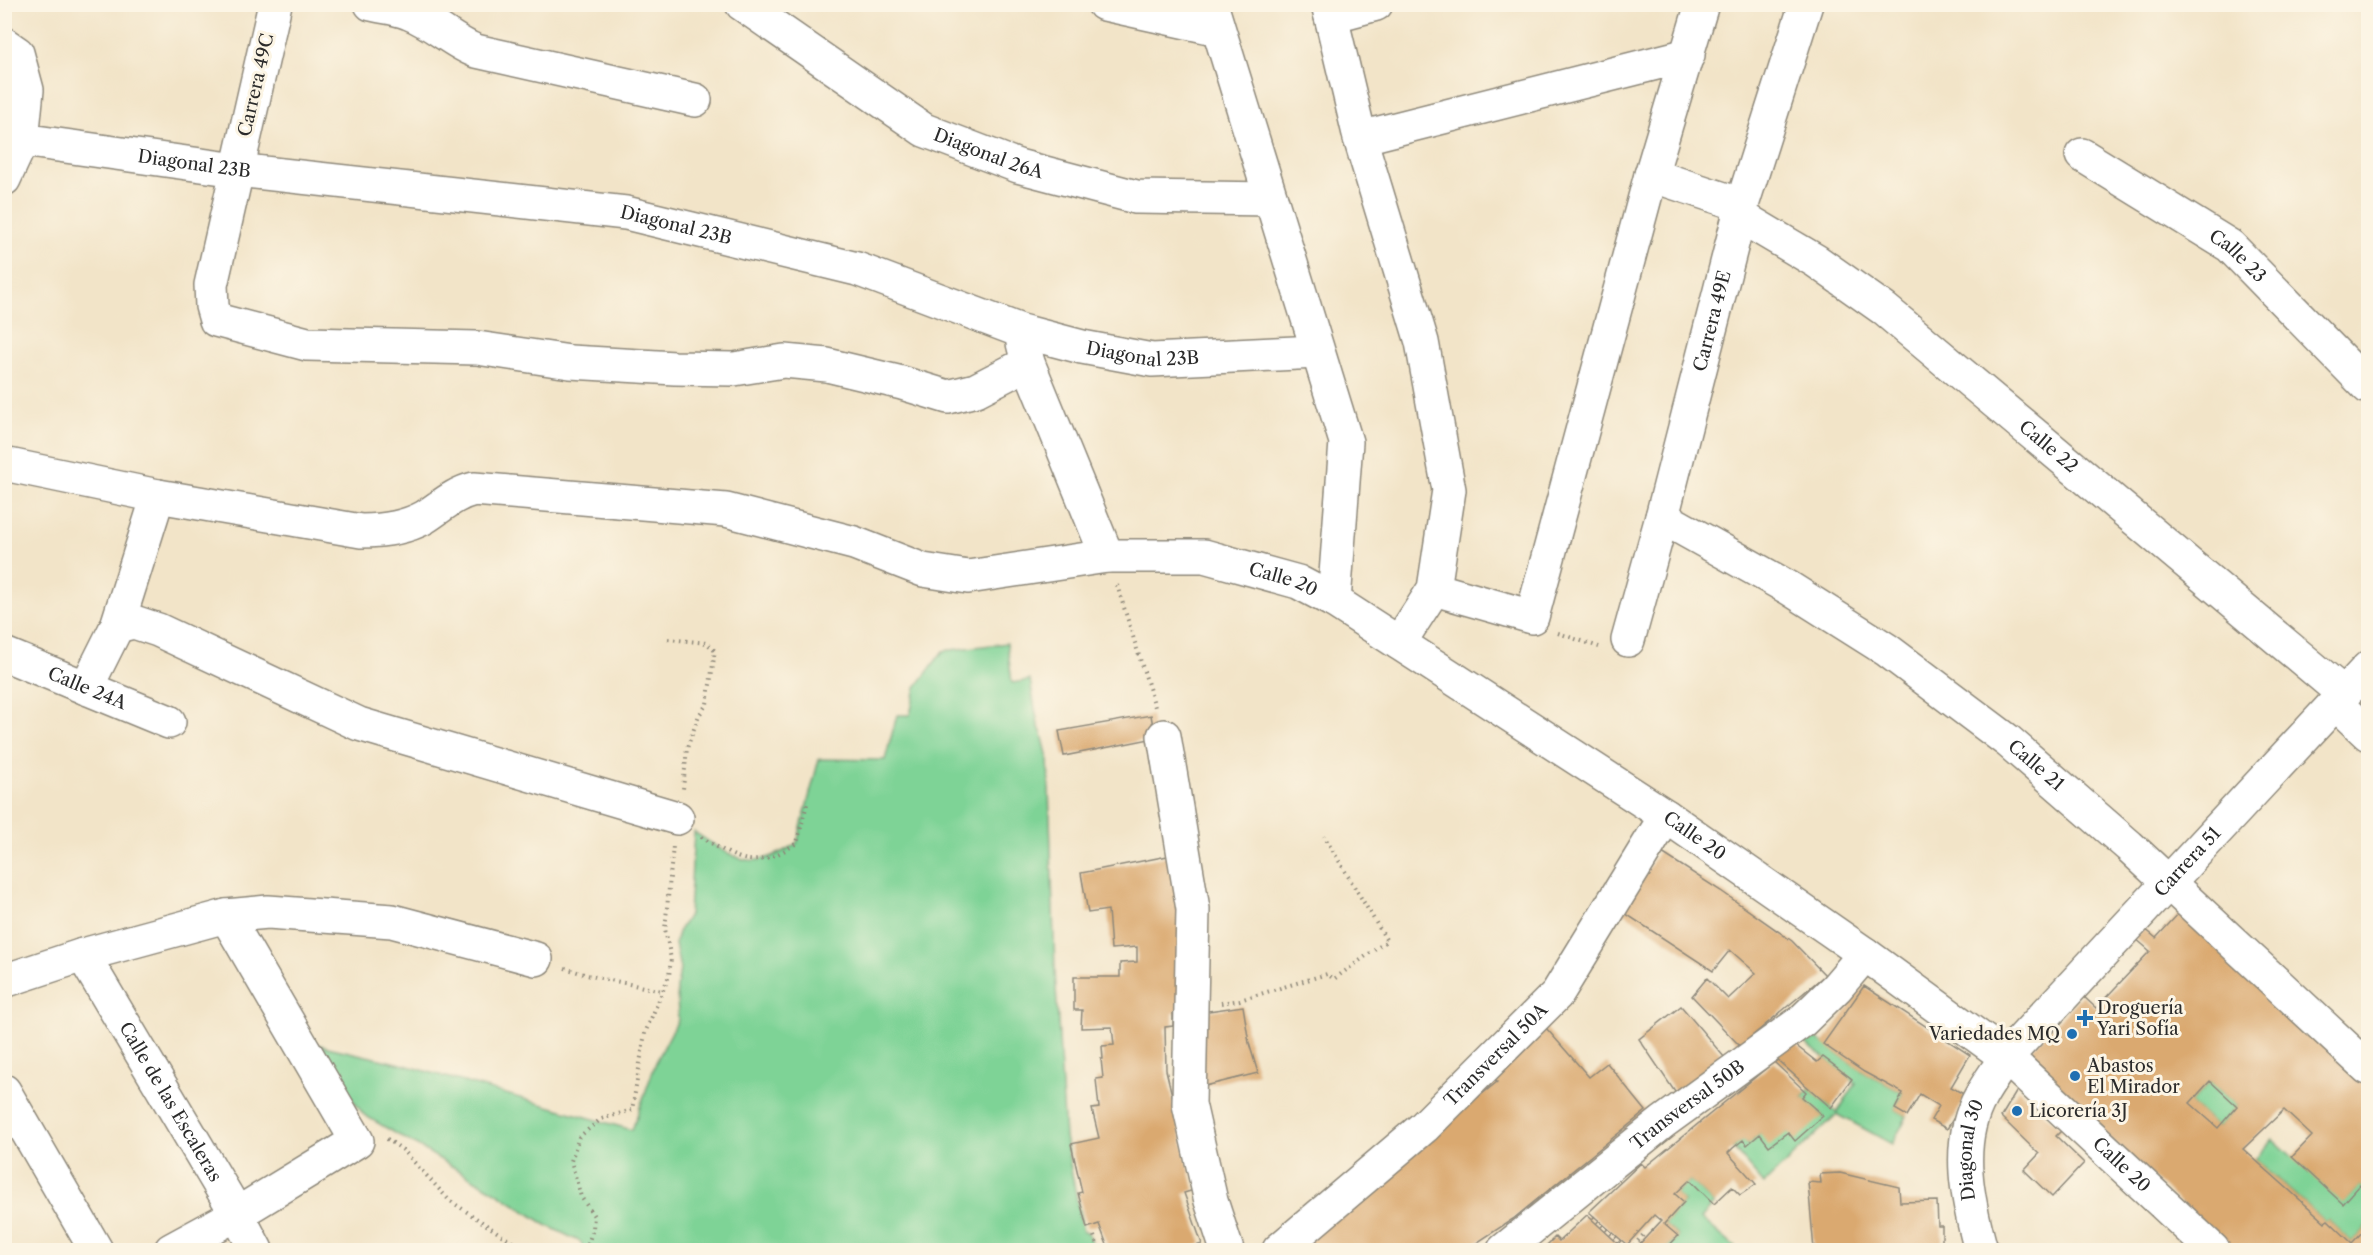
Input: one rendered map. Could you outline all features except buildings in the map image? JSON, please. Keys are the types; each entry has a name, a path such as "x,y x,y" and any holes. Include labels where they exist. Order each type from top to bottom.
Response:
{"street":[{"name":"Carrera 49C","path":"274,4 211,285 212,306 216,320 308,344 477,348 570,362 675,368 734,369 784,361 827,365 903,383 948,397 976,390 1029,363"},
{"path":"372,4 408,12 476,51 695,100"},
{"name":"Diagonal 26A","path":"742,4 924,130 1018,166 1136,197 1271,199"},
{"path":"1104,4 1214,16 1346,442 1334,601"},
{"path":"1376,4 1329,10 1360,138 1422,342 1449,490 1434,589 1399,643"},
{"path":"1434,589 1532,618 1651,175 1702,4"},
{"name":"Carrera 49E","path":"1628,640 1741,211 1806,4"},
{"path":"4,44 17,53 27,90 22,140 4,179"},
{"path":"1360,138 1688,55"},
{"name":"Diagonal 23B","path":"22,140 237,170 626,213 857,269 1020,331 1082,347 1152,360 1317,352"},
{"name":"Calle 23","path":"2082,154 2230,246 2368,387"},
{"name":"Calle 22","path":"1651,175 1741,211 1884,309 2340,698 2368,734"},
{"path":"1020,331 1029,363 1107,556"},
{"name":"Calle 20","path":"4,464 158,496 362,531 381,531 423,518 458,494 474,489 726,510 854,543 923,570 969,577 1107,556 1204,556 1298,582 1334,601 1666,816 1864,954 2006,1057 2213,1251"},
{"path":"86,688 117,626 158,496"},
{"name":"Calle 21","path":"1662,517 1789,588 1887,650 2008,741 2168,882 2368,1068"},
{"path":"117,626 134,622 158,630 359,724 677,818"},
{"name":"Calle 24A","path":"4,654 170,722"},
{"name":"Carrera 51","path":"2006,1057 2368,668"},
{"path":"1164,736 1193,909 1188,1104 1211,1201 1227,1251"},
{"name":"Transversal 50A","path":"1279,1251 1424,1127 1557,994 1666,816"},
{"path":"4,981 83,955 226,916 268,912 392,921 536,958"},
{"path":"171,1251 357,1141 226,916"},
{"name":"Transversal 50B","path":"1504,1251 1663,1122 1802,1021 1836,988 1864,954"},
{"name":"Calle de las Escaleras","path":"83,955 237,1214 256,1251"},
{"name":"Diagonal 30","path":"1981,1251 1969,1206 1966,1175 1967,1136 1979,1098 2006,1057"},
{"path":"4,1091 96,1251"}],"path":[{"path":"1107,556 1164,736"},
{"path":"1532,618 1562,635 1602,648 1628,640"},
{"path":"586,1251 593,1229 594,1216 581,1197 571,1161 579,1137 601,1119 632,1110 645,1033 669,976 671,959 665,929 687,748 699,715 707,704 716,651 707,643 668,639"},
{"path":"677,818 736,859 760,861 779,855 797,843 807,804"},
{"path":"1191,1008 1240,1000 1328,974 1334,980 1387,941 1324,836"},
{"path":"536,958 587,975 662,991"},
{"path":"357,1141 381,1137 393,1142 448,1200 524,1251"},
{"path":"1570,1197 1629,1251 1643,1235"},
{"path":"1094,1236 1099,1251"}],"green space":[{"path":"1007,643 1012,683 1030,680 1038,725 1048,758 1055,971 1065,1137 1083,1232 1088,1232 1093,1250 583,1250 581,1242 546,1225 496,1192 364,1115 317,1052 319,1045 401,1064 632,1130 656,1062 678,1020 677,988 680,969 675,944 678,932 689,915 694,832 733,856 744,859 755,860 781,853 797,843 819,759 885,760 897,715 910,715 916,687 943,651"},
{"path":"1811,1035 1864,1072 1903,1093 1895,1109 1907,1116 1892,1144 1837,1114 1764,1184 1733,1148 1743,1140 1747,1145 1760,1134 1788,1132 1823,1116 1802,1097 1810,1089 1837,1113 1856,1083 1804,1042"},
{"path":"2210,1081 2237,1106 2218,1128 2190,1103"},
{"path":"2273,1139 2343,1203 2360,1185 2368,1193 2368,1226 2352,1243 2328,1220 2325,1222 2255,1159"},
{"path":"1690,1180 1714,1204 1701,1218 1738,1250 1665,1250 1678,1236 1664,1224 1684,1202 1675,1194"}],"place":[{"name":"Droguería Yari Sofía","path":"2085,1018"},
{"name":"Variedades MQ","path":"2072,1034"},
{"name":"Abastos El Mirador","path":"2075,1076"},
{"name":"Licorería 3J","path":"2017,1111"}]}
